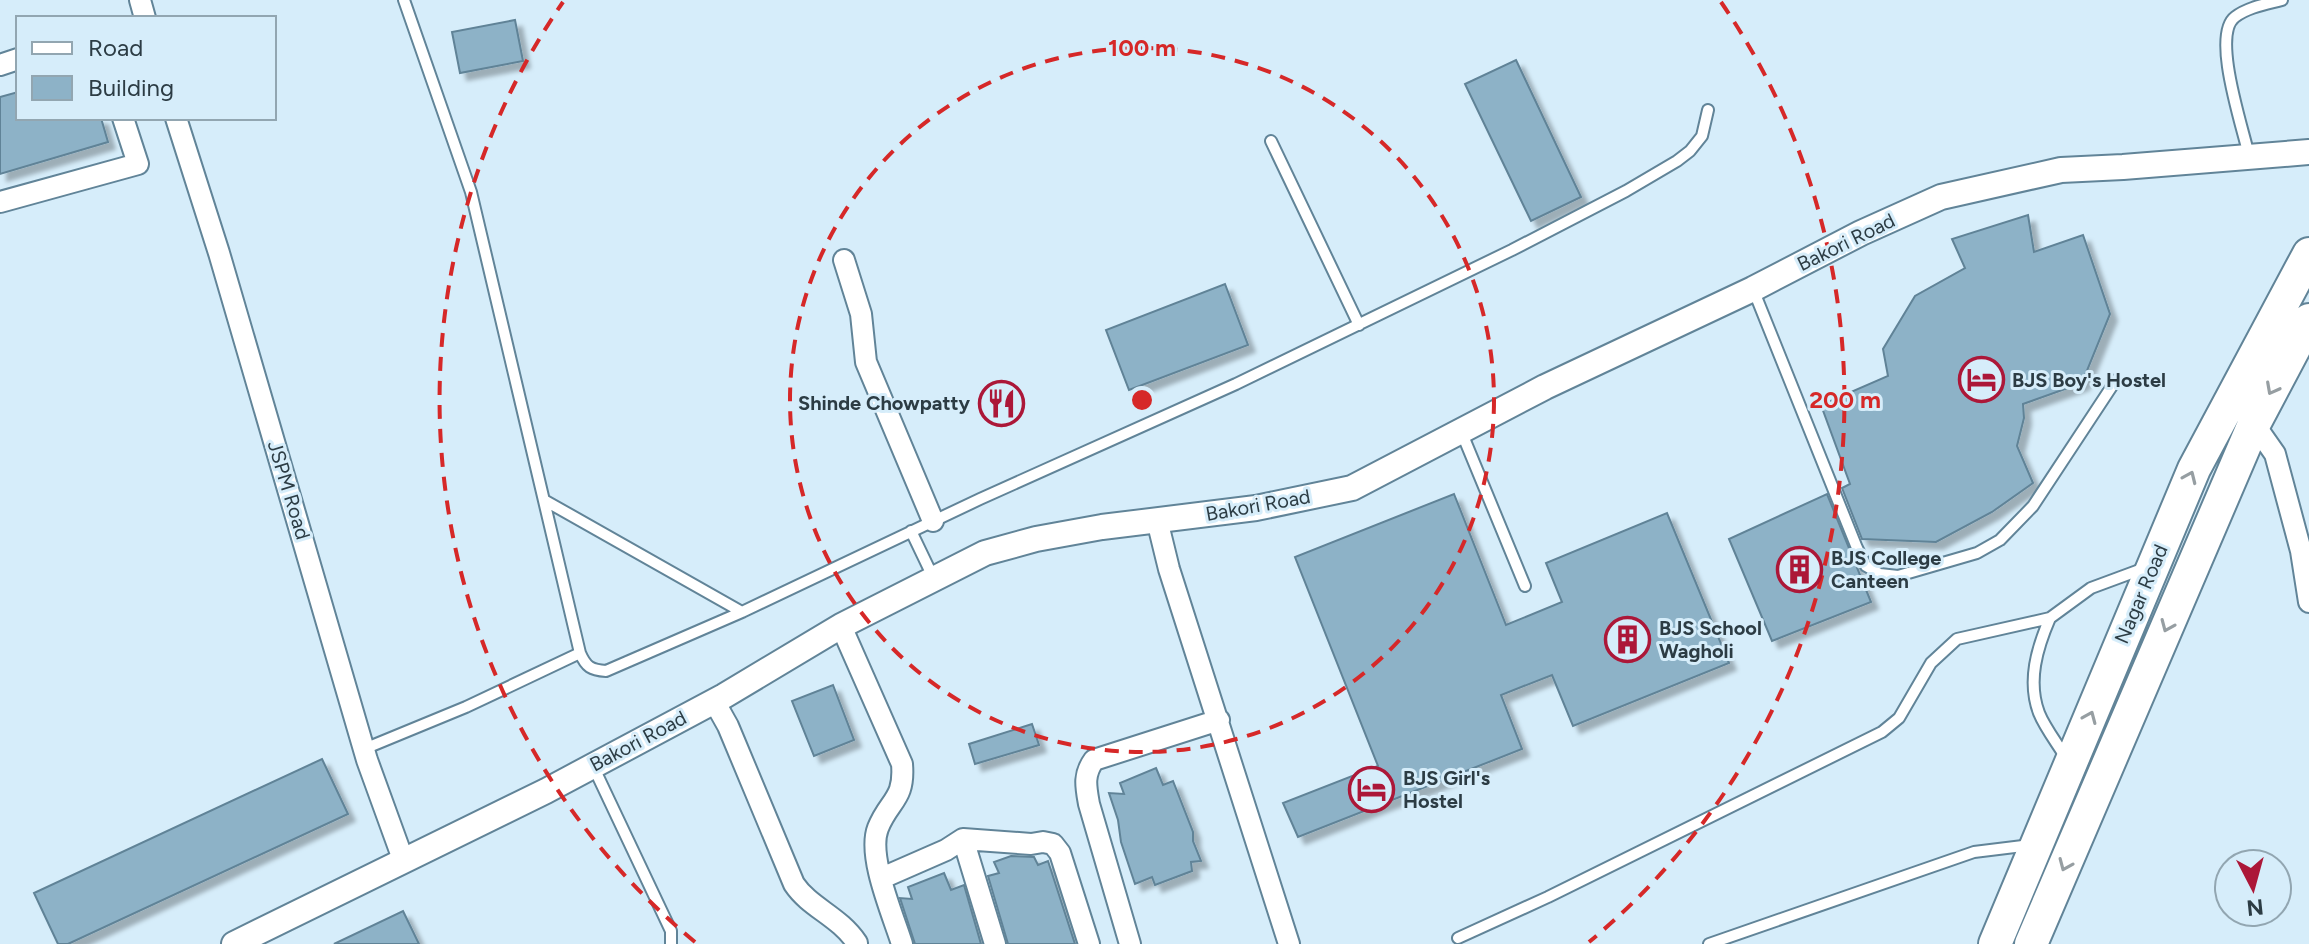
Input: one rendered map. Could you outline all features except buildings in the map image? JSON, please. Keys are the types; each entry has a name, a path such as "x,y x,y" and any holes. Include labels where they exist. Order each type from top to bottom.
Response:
{"highway":[{"name":"Nagar Road","path":"1995,944 2194,469 2309,254"},
{"name":"Nagar Road","path":"2031,944 2254,424 2309,320"}],"street":[{"path":"0,202 138,164 124,120"},
{"name":"JSPM Road","path":"177,120 219,253 364,749 404,862"},
{"name":"Bakori Road","path":"234,944 546,791 714,701 841,626 985,553 1036,539 1102,527 1256,508 1352,488 1545,387 1941,197 2061,170 2309,152"},
{"path":"844,260 861,314 866,362 933,521"},
{"path":"2254,424 2275,454 2301,551 2309,602"},
{"path":"1157,520 1169,569 1289,944"},
{"path":"841,626 902,764 903,782 878,828 875,847 902,944"},
{"path":"714,701 728,726 794,884 802,895 847,928 857,943"},
{"path":"1130,944 1089,804 1087,770 1094,760 1219,720"},
{"path":"882,878 946,850 963,839 1053,844 1060,853 1089,944"},
{"path":"963,839 995,944"}],"lane":[{"path":"404,0 471,192 580,653 585,665 606,671 742,612 1359,325 1601,205 1690,151 1702,136 1708,110"},
{"path":"2249,156 2225,51 2225,30 2233,18 2282,0"},
{"path":"1271,141 1359,325"},
{"path":"1753,289 1857,548 1866,566 1880,574 1898,576 1977,553 2000,540 2033,506 2116,380"},
{"path":"1461,431 1525,586"},
{"path":"544,500 742,612"},
{"path":"911,531 934,579"},
{"path":"1458,938 1882,732 1899,718 1931,663 1957,639 2050,618 2091,588 2154,564"},
{"path":"2050,618 2039,645 2033,679 2039,712 2070,765"},
{"path":"364,749 466,707 580,653"},
{"path":"592,765 671,931 671,944"},
{"path":"1709,944 1974,852 2037,844"}],"place":[{"name":"BJS Boy's Hostel","path":"1981,380"},
{"name":"Shinde Chowpatty","path":"1001,403"},
{"name":"BJS College Canteen","path":"1800,570"},
{"name":"BJS School Wagholi","path":"1628,640"},
{"name":"BJS Girl's Hostel","path":"1372,789"}]}
